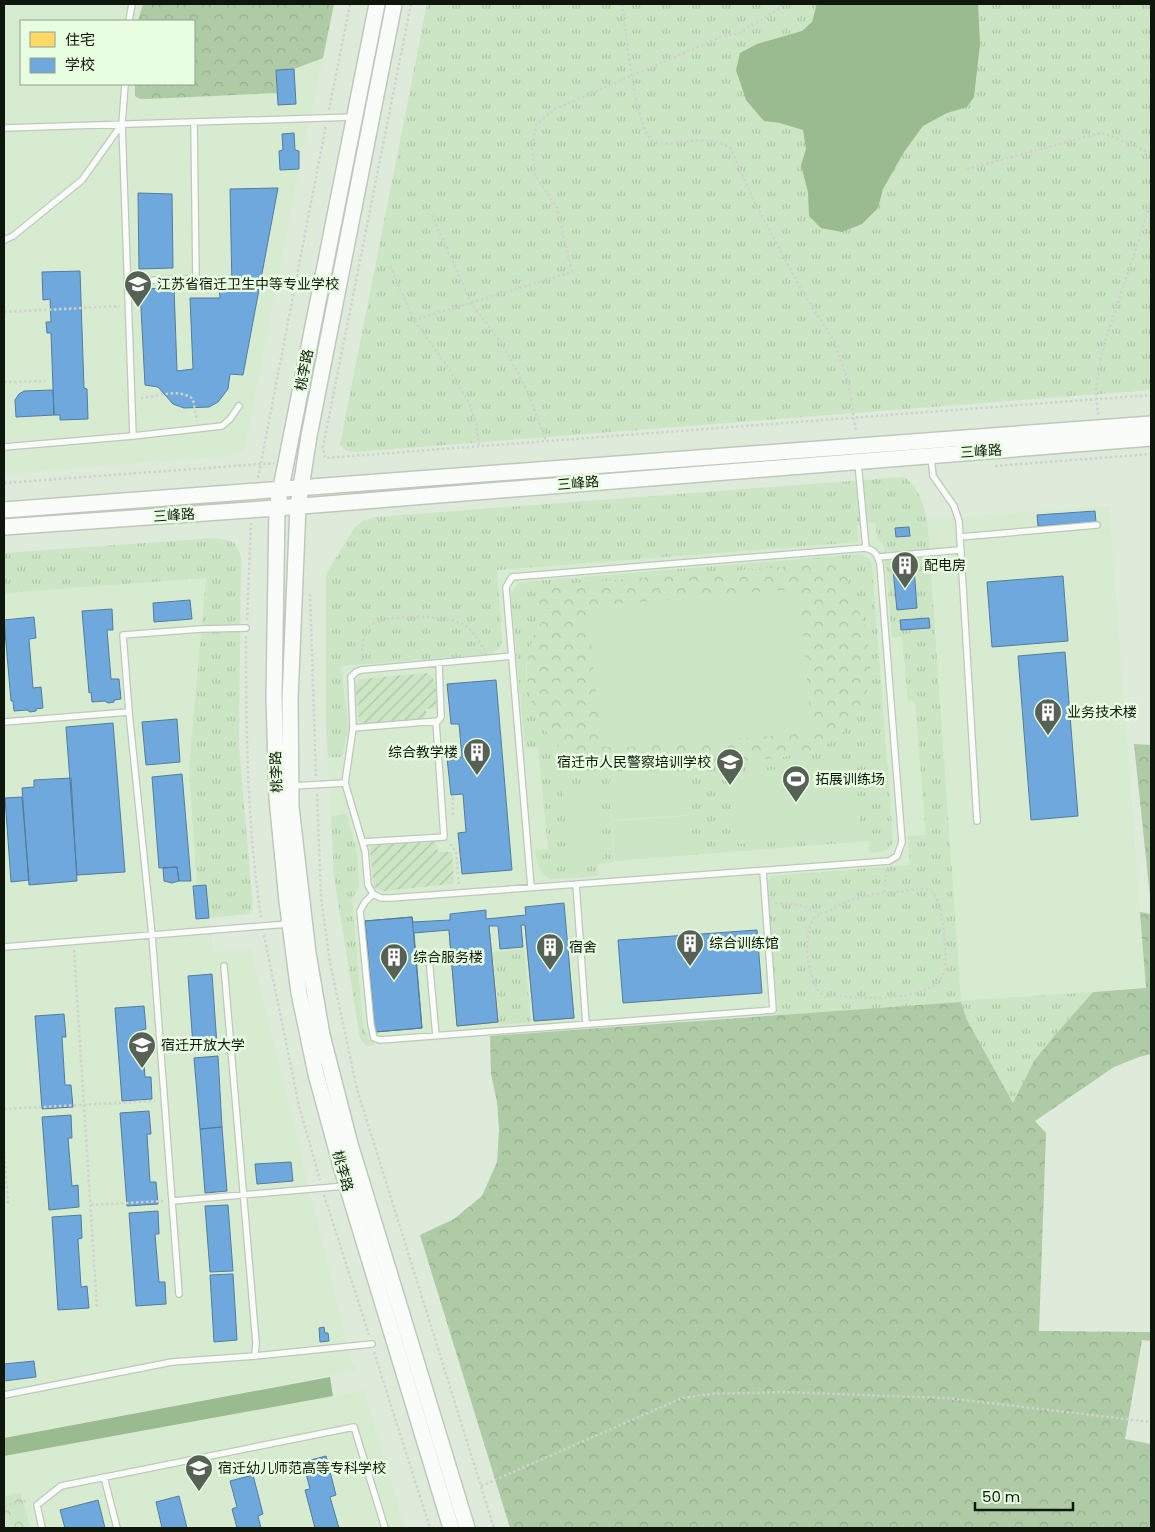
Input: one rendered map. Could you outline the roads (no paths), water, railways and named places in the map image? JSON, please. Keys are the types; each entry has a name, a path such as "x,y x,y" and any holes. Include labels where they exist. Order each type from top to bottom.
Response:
{"main road":[{"name":"桃李路","path":"377,4 276,508 274,698 297,924 299,993 316,1074 347,1186 451,1528"},
{"name":"桃李路","path":"284,787 290,699 298,506 305,460 394,4"},
{"name":"三峰路","path":"930,448 1099,428 1151,424"},
{"name":"三峰路","path":"4,510 301,486 930,448 1151,438"},
{"name":"三峰路","path":"4,527 276,508 858,453"},
{"name":"桃李路","path":"297,924 345,1127 467,1528"}],"lane":[{"path":"129,20 132,4"},
{"path":"125,85 122,124 133,436"},
{"path":"4,128 354,117"},
{"path":"128,281 196,279 194,122"},
{"path":"4,240 13,236 82,180 122,124"},
{"path":"4,447 222,426 230,419 239,406"},
{"path":"930,448 933,476 957,512 978,821"},
{"path":"858,453 866,548"},
{"path":"960,537 1097,525"},
{"path":"512,656 361,670 356,672 351,678 353,728 345,783 363,842 368,885 372,894 381,898 391,898 889,861 896,856 902,842 880,564 877,554 872,549 866,548 512,577 506,587 512,656 531,887"},
{"path":"878,557 960,550"},
{"path":"179,1294 152,935 123,635 201,629 246,628"},
{"path":"353,728 436,722 441,717 439,664"},
{"path":"4,722 129,712"},
{"path":"363,842 444,836 436,722"},
{"path":"284,787 345,783"},
{"path":"372,894 360,911 370,1025 374,1038 380,1040 773,1010 763,871"},
{"path":"576,884 586,1024"},
{"path":"4,947 297,924"},
{"path":"429,958 436,1036"},
{"path":"224,966 256,1343 255,1356"},
{"path":"172,1201 347,1186"},
{"path":"4,1395 172,1362 372,1344"},
{"path":"42,1528 37,1505 61,1486 354,1427 384,1528"},
{"path":"104,1477 118,1528"}],"place":[{"name":"江苏省宿迁卫生中等专业学校","path":"138,308"},
{"name":"配电房","path":"905,589"},
{"name":"业务技术楼","path":"1048,736"},
{"name":"综合教学楼","path":"477,776"},
{"name":"宿迁市人民警察培训学校","path":"730,786"},
{"name":"拓展训练场","path":"796,803"},
{"name":"综合训练馆","path":"690,967"},
{"name":"宿舍","path":"550,971"},
{"name":"综合服务楼","path":"394,981"},
{"name":"宿迁开放大学","path":"142,1069"},
{"name":"宿迁幼儿师范高等专科学校","path":"199,1492"}]}
